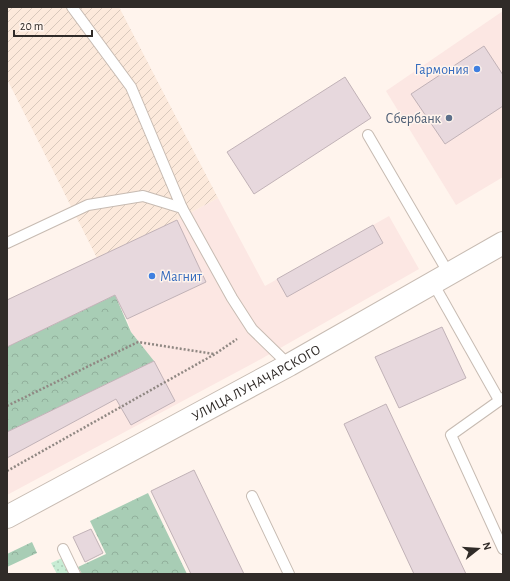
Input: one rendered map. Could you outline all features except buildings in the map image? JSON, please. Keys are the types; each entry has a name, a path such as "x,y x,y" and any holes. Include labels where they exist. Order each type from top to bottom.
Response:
{"street":[{"name":"УЛИЦА ЛУНАЧАРСКОГО","path":"7,517 288,365 503,244"}],"lane":[{"path":"72,7 131,87 182,208 232,298 252,329 288,365"},
{"path":"368,135 501,399 451,435 503,549"},
{"path":"7,243 88,205 143,196 182,208"},
{"path":"252,496 289,574"},
{"path":"63,549 75,574"}],"path":[{"path":"7,471 215,354 252,329"},
{"path":"7,406 138,342 215,354"}],"shaded area":[{"path":"7,7 119,7 218,198 177,220 97,258 7,79"},
{"path":"503,11 503,177 456,205 386,91"},
{"path":"218,198 265,286 389,216 419,269 261,359 7,495 7,393 131,332 127,319 97,258 177,220"}],"green space":[{"path":"115,295 131,332 154,361 7,432 7,347"},
{"path":"148,493 187,574 82,574 78,567 106,554 90,521"},
{"path":"32,542 37,553 7,567 7,554"},
{"path":"62,558 70,574 57,574 51,563"}],"place":[{"name":"Гармония","path":"477,69"},
{"name":"Сбербанк","path":"449,118"},
{"name":"Магнит","path":"152,276"}]}
